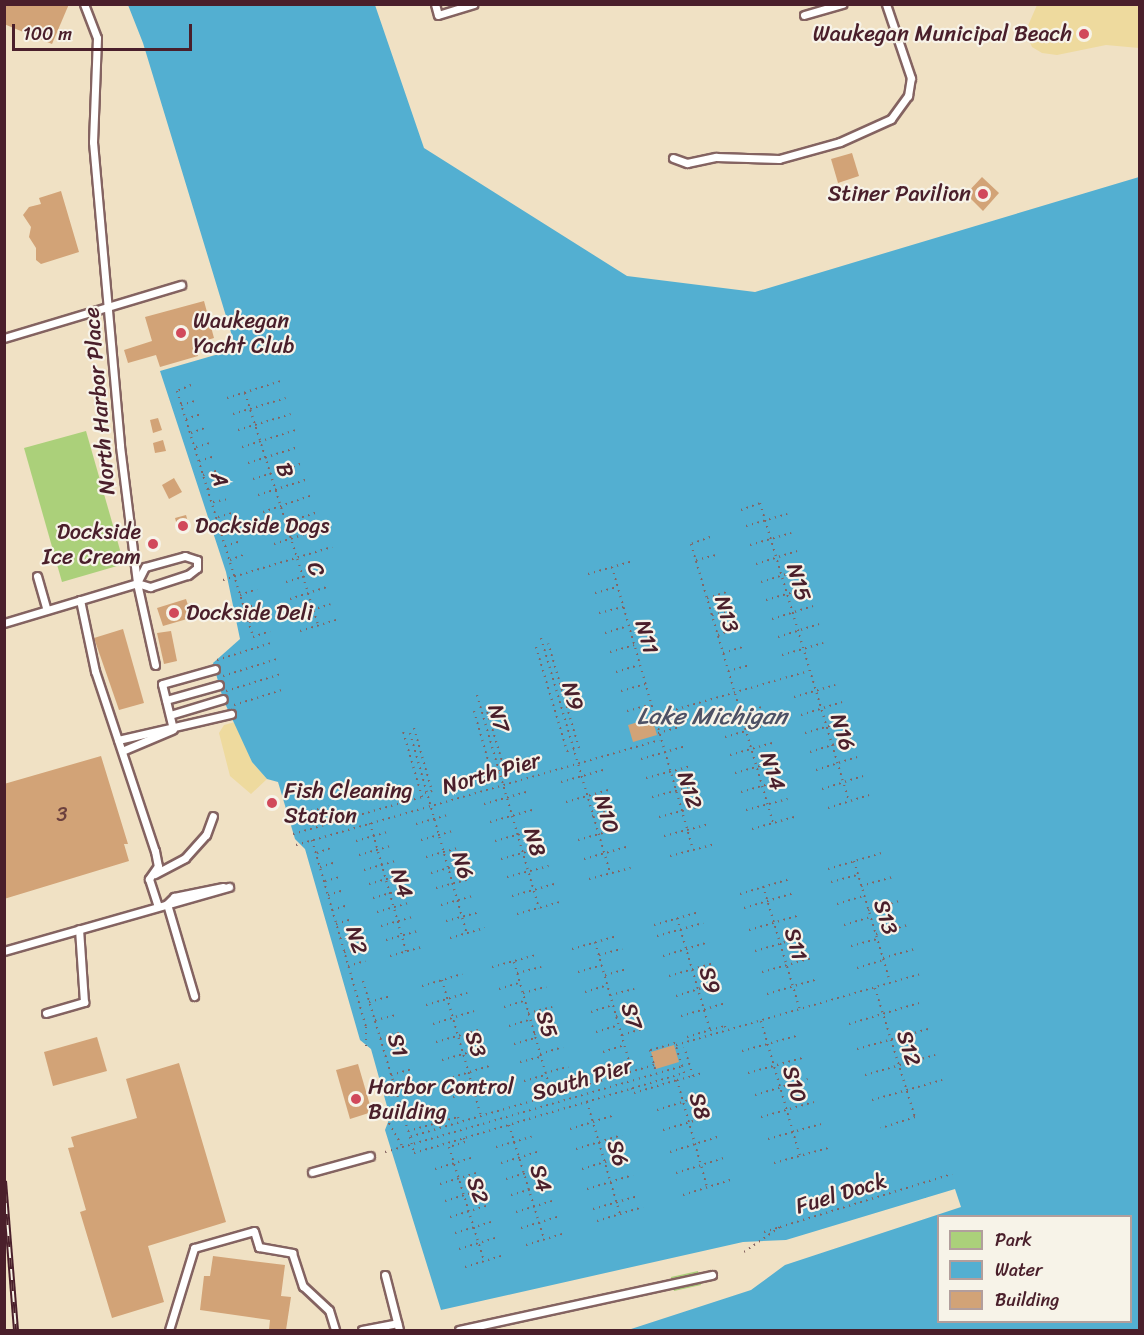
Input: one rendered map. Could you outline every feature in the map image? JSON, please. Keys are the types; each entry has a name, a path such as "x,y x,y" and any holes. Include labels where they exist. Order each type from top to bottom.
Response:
{"lane":[{"name":"North Harbor Place","path":"84,4 97,38 93,142 120,446 137,583 154,665"},
{"path":"435,4 438,15 473,4"},
{"path":"804,15 842,4"},
{"path":"673,158 687,163 716,157 779,159 840,142 891,118 908,96 911,78 886,4"},
{"path":"5,338 181,285"},
{"path":"4,623 137,583 150,587 188,575 196,568 197,560 185,556 145,567 137,583"},
{"path":"38,576 47,610"},
{"path":"80,600 95,671 155,851 155,874"},
{"path":"173,729 162,684 215,669"},
{"path":"166,700 219,685"},
{"path":"170,715 224,695"},
{"path":"122,750 173,729 231,710"},
{"path":"118,740 151,730 173,729"},
{"path":"158,906 149,879 185,858 206,835 213,816"},
{"path":"4,951 229,887 214,886 174,897 167,904"},
{"path":"167,904 194,996"},
{"path":"46,1013 84,1002 79,929"},
{"path":"312,1172 370,1156"},
{"path":"169,1330 194,1248 254,1231 259,1247 292,1253 303,1286 329,1310 335,1330"},
{"path":"362,1330 398,1327 385,1275"},
{"path":"459,1330 712,1275"}],"path":[{"path":"216,325 218,333"},
{"path":"196,345 198,352"},
{"path":"227,398 281,381"},
{"name":"A","path":"191,385 177,391 253,637 270,631"},
{"name":"B","path":"245,393 296,557"},
{"path":"233,414 286,398"},
{"path":"181,405 195,400"},
{"path":"186,419 201,414"},
{"path":"238,430 291,414"},
{"path":"190,433 205,428"},
{"path":"242,447 297,430"},
{"path":"195,448 210,443"},
{"path":"248,463 298,447"},
{"path":"199,461 215,456"},
{"path":"253,479 303,463"},
{"path":"203,475 219,470"},
{"path":"258,495 308,479"},
{"path":"208,489 224,484"},
{"path":"263,512 313,495"},
{"path":"212,503 228,499"},
{"name":"N15","path":"741,510 760,503 809,670"},
{"path":"268,528 318,512"},
{"path":"217,518 232,513"},
{"path":"746,526 787,514"},
{"path":"221,532 237,527"},
{"path":"274,544 324,528"},
{"path":"750,545 791,533"},
{"name":"N13","path":"710,537 691,544 734,693"},
{"path":"225,546 241,541"},
{"path":"223,580 332,547"},
{"path":"756,564 797,551"},
{"path":"230,560 246,555"},
{"path":"696,560 716,555"},
{"name":"C","path":"296,557 318,625"},
{"path":"588,574 633,561"},
{"name":"N11","path":"612,567 658,733"},
{"path":"761,582 802,569"},
{"path":"286,582 321,571"},
{"path":"291,599 326,587"},
{"path":"595,593 617,587"},
{"path":"766,600 807,588"},
{"path":"240,595 257,590"},
{"path":"707,598 727,592"},
{"path":"245,609 261,603"},
{"path":"295,615 330,604"},
{"path":"772,619 813,606"},
{"path":"599,613 623,607"},
{"path":"712,615 733,609"},
{"path":"249,622 266,617"},
{"path":"300,631 336,620"},
{"path":"778,637 819,624"},
{"path":"605,633 628,626"},
{"path":"718,635 738,628"},
{"name":"N9","path":"541,638 577,763"},
{"path":"214,661 271,643"},
{"path":"537,647 567,751 579,748 548,643"},
{"path":"782,656 823,643"},
{"path":"610,652 634,645"},
{"path":"723,654 743,647"},
{"path":"220,676 277,659"},
{"path":"616,672 639,665"},
{"path":"728,671 750,665"},
{"path":"653,716 809,670"},
{"name":"N16","path":"809,670 849,801"},
{"path":"224,695 281,674"},
{"path":"621,691 645,684"},
{"path":"794,697 835,685"},
{"path":"231,710 285,689"},
{"name":"N14","path":"734,693 773,823"},
{"name":"N7","path":"477,695 502,784"},
{"path":"801,715 842,702"},
{"path":"627,711 650,705"},
{"path":"719,719 762,707"},
{"path":"474,711 492,774 505,771 486,708"},
{"path":"805,734 846,721"},
{"path":"725,737 767,725"},
{"path":"658,733 680,727"},
{"path":"293,834 432,791 414,728"},
{"path":"403,731 421,794"},
{"path":"410,733 426,793"},
{"name":"N12","path":"658,733 693,849"},
{"path":"810,752 851,739"},
{"name":"North Pier","path":"296,845 659,740"},
{"path":"730,756 772,744"},
{"path":"640,759 686,746"},
{"path":"816,770 857,757"},
{"path":"735,773 777,762"},
{"name":"N10","path":"577,763 609,873"},
{"path":"646,778 692,766"},
{"path":"561,782 603,770"},
{"path":"822,789 863,776"},
{"path":"741,792 782,780"},
{"name":"N8","path":"502,784 539,908"},
{"path":"652,797 698,785"},
{"path":"566,802 608,790"},
{"path":"484,804 526,792"},
{"name":"N6","path":"426,793 467,934"},
{"path":"828,808 869,795"},
{"path":"746,810 788,799"},
{"path":"659,817 704,805"},
{"path":"288,817 329,806"},
{"path":"592,816 614,809"},
{"path":"490,822 532,810"},
{"path":"416,824 450,814"},
{"path":"752,829 794,817"},
{"name":"N4","path":"369,824 406,951"},
{"path":"664,836 709,824"},
{"path":"578,840 621,828"},
{"path":"495,841 538,829"},
{"path":"421,840 455,830"},
{"path":"356,841 388,832"},
{"name":"N2","path":"312,840 366,1027 366,1050"},
{"path":"670,856 715,844"},
{"path":"359,855 391,846"},
{"path":"426,856 460,847"},
{"path":"501,859 544,847"},
{"path":"316,853 331,848"},
{"path":"584,859 626,848"},
{"path":"828,869 885,852"},
{"path":"364,870 396,861"},
{"name":"S13","path":"854,861 890,983"},
{"path":"320,867 336,862"},
{"path":"431,873 465,863"},
{"path":"507,878 549,866"},
{"path":"589,879 631,868"},
{"path":"831,882 857,874"},
{"path":"369,884 400,875"},
{"path":"324,881 340,877"},
{"path":"861,886 892,877"},
{"path":"436,888 470,879"},
{"path":"740,894 790,879"},
{"path":"512,896 554,884"},
{"name":"S11","path":"763,886 800,1010"},
{"path":"373,898 404,889"},
{"path":"328,895 344,891"},
{"path":"744,908 794,893"},
{"path":"441,905 475,896"},
{"path":"837,904 864,896"},
{"path":"868,910 900,901"},
{"path":"517,914 560,902"},
{"path":"377,912 409,903"},
{"path":"332,910 348,905"},
{"path":"446,921 480,912"},
{"path":"654,925 699,912"},
{"path":"749,930 800,915"},
{"path":"381,926 413,917"},
{"path":"844,925 870,917"},
{"name":"S9","path":"677,918 710,1030"},
{"path":"336,924 352,919"},
{"path":"657,936 703,923"},
{"path":"851,946 907,925"},
{"path":"450,938 485,928"},
{"path":"386,940 417,932"},
{"path":"340,938 357,934"},
{"path":"572,949 617,936"},
{"path":"755,951 806,936"},
{"name":"S7","path":"595,942 630,1065 603,1074 604,1080"},
{"path":"663,956 709,942"},
{"path":"390,956 421,947"},
{"path":"345,952 361,948"},
{"path":"599,955 622,949"},
{"path":"857,968 914,949"},
{"path":"492,967 536,955"},
{"path":"762,972 812,958"},
{"path":"348,966 366,961"},
{"name":"S5","path":"514,962 552,1095"},
{"path":"669,976 714,963"},
{"path":"578,972 602,965"},
{"path":"517,973 541,967"},
{"path":"605,975 627,969"},
{"path":"422,986 462,974"},
{"name":"South Pier","path":"656,1073 650,1050 676,1045 920,974"},
{"path":"767,994 818,979"},
{"name":"S3","path":"442,980 481,1116"},
{"name":"S1","path":"363,981 408,1131 458,1117 459,1122"},
{"path":"676,996 721,982"},
{"path":"499,989 520,983"},
{"path":"585,992 608,985"},
{"path":"523,993 546,987"},
{"path":"610,995 634,988"},
{"name":"S12","path":"875,988 915,1117 881,1128"},
{"path":"426,1005 467,993"},
{"path":"369,1002 391,996"},
{"path":"504,1007 525,1001"},
{"path":"681,1016 726,1002"},
{"path":"849,1024 919,1003"},
{"path":"591,1012 613,1005"},
{"path":"528,1013 552,1007"},
{"path":"616,1016 639,1009"},
{"path":"433,1024 474,1011"},
{"path":"375,1020 396,1014"},
{"path":"509,1026 530,1019"},
{"name":"S10","path":"761,1021 800,1156"},
{"path":"596,1032 619,1025"},
{"path":"687,1037 725,1026 726,1030"},
{"path":"534,1034 558,1028"},
{"path":"622,1035 645,1028"},
{"path":"858,1049 927,1029"},
{"path":"436,1042 478,1030"},
{"path":"380,1038 402,1032"},
{"path":"742,1051 796,1036"},
{"path":"514,1044 535,1038"},
{"path":"654,1065 410,1137 414,1153 684,1073 676,1045"},
{"path":"603,1052 625,1046"},
{"path":"520,1062 563,1047"},
{"path":"684,1047 693,1076"},
{"path":"442,1060 484,1048"},
{"path":"385,1056 407,1051"},
{"path":"865,1075 935,1055"},
{"path":"748,1073 802,1058"},
{"path":"447,1078 489,1066"},
{"name":"South Pier","path":"411,1144 682,1066"},
{"path":"524,1081 568,1067"},
{"path":"391,1075 412,1069"},
{"path":"677,1080 702,1073"},
{"path":"754,1095 808,1079"},
{"name":"S8","path":"632,1088 634,1093 677,1080 707,1187"},
{"path":"872,1100 942,1080"},
{"path":"369,1086 376,1084"},
{"path":"453,1097 495,1085"},
{"path":"396,1094 417,1087"},
{"path":"657,1110 708,1094"},
{"name":"S6","path":"587,1102 620,1214"},
{"path":"761,1117 814,1102"},
{"path":"402,1112 421,1106"},
{"path":"570,1129 615,1115"},
{"path":"663,1130 714,1115"},
{"path":"386,1118 402,1147"},
{"path":"768,1139 821,1124"},
{"name":"S4","path":"509,1125 544,1239"},
{"path":"576,1149 622,1135"},
{"path":"670,1152 720,1136"},
{"path":"496,1147 532,1137"},
{"name":"S2","path":"464,1138 465,1142 449,1147 484,1261"},
{"path":"385,1152 411,1144"},
{"path":"774,1163 828,1148"},
{"path":"501,1163 537,1152"},
{"path":"582,1169 627,1155"},
{"path":"676,1173 727,1157"},
{"path":"435,1169 471,1158"},
{"path":"506,1179 542,1168"},
{"path":"440,1184 476,1173"},
{"name":"Fuel Dock","path":"744,1252 780,1227 952,1174"},
{"path":"588,1189 633,1175"},
{"path":"682,1195 734,1179"},
{"path":"511,1195 547,1185"},
{"path":"445,1200 481,1190"},
{"path":"593,1209 638,1196"},
{"path":"516,1212 552,1201"},
{"path":"450,1217 486,1206"},
{"path":"597,1221 643,1207"},
{"path":"521,1228 557,1217"},
{"path":"455,1233 491,1222"},
{"path":"764,1232 780,1227"},
{"path":"526,1245 562,1234"},
{"path":"459,1249 496,1238"},
{"path":"465,1267 501,1256"}],"green space":[{"path":"86,431 124,564 62,582 24,448"},
{"path":"698,1271 701,1285 674,1291 671,1277"}],"sand":[{"name":"Waukegan Municipal Beach","path":"1037,5 1139,5 1139,48 1106,45 1057,55 1042,53 1032,47 1027,28"},
{"path":"235,722 252,762 267,779 251,794 230,776 219,733 224,725"}],"water":[{"name":"Lake Michigan","path":"128,5 375,5 424,148 627,276 755,292 1139,177 1139,1330 628,1330 751,1290 785,1265 961,1207 955,1189 786,1240 743,1242 441,1310 385,1130 390,1117 371,1049 360,1040 305,849 295,839 278,782 267,779 252,762 223,699 213,663 240,639 226,572 160,371 236,349 143,43"}],"building":[{"path":"4,4 69,4 52,44 4,24"},
{"path":"852,153 859,176 838,183 831,159"},
{"name":"Stiner Pavilion","path":"982,177 999,193 983,211 966,194"},
{"path":"61,191 79,252 41,264 36,260 36,248 29,237 31,227 23,215 29,207 41,204 39,198"},
{"name":"Waukegan Yacht Club","path":"204,301 214,338 194,344 198,356 160,367 156,355 128,363 124,350 152,341 145,317"},
{"path":"158,418 162,430 153,433 150,420"},
{"path":"163,440 166,451 155,453 153,443"},
{"path":"174,478 182,492 169,499 162,485"},
{"name":"Dockside Dogs","path":"186,515 190,529 179,532 175,518"},
{"name":"Dockside Ice Cream","path":"156,537 159,546 149,549 146,540"},
{"name":"Dockside Deli","path":"186,599 191,614 187,619 163,626 157,608"},
{"path":"123,629 144,703 119,710 94,638"},
{"path":"171,631 177,661 164,664 157,633"},
{"path":"652,718 657,735 633,742 628,725"},
{"path":"101,756 128,844 124,844 129,861 4,899 4,784"},
{"name":"Fish Cleaning Station","path":"275,797 278,806 268,809 265,800"},
{"path":"97,1037 107,1071 53,1086 44,1052"},
{"path":"674,1045 679,1062 656,1069 651,1052"},
{"path":"179,1063 226,1222 148,1246 164,1302 112,1318 80,1212 86,1210 68,1148 74,1147 71,1137 137,1118 126,1079"},
{"name":"Harbor Control Building","path":"358,1064 372,1112 350,1119 336,1070"},
{"path":"213,1256 285,1265 281,1296 291,1297 286,1330 269,1330 270,1320 200,1310 204,1276 210,1276"}],"railway":[{"path":"4,1181 16,1330"}],"place":[{"name":"Waukegan Municipal Beach","path":"1084,34"},
{"name":"Stiner Pavilion","path":"983,194"},
{"name":"Waukegan Yacht Club","path":"181,333"},
{"name":"Dockside Dogs","path":"183,526"},
{"name":"Dockside Ice Cream","path":"153,544"},
{"name":"Dockside Deli","path":"174,613"},
{"name":"Fish Cleaning Station","path":"272,803"},
{"name":"Harbor Control Building","path":"356,1099"}]}
